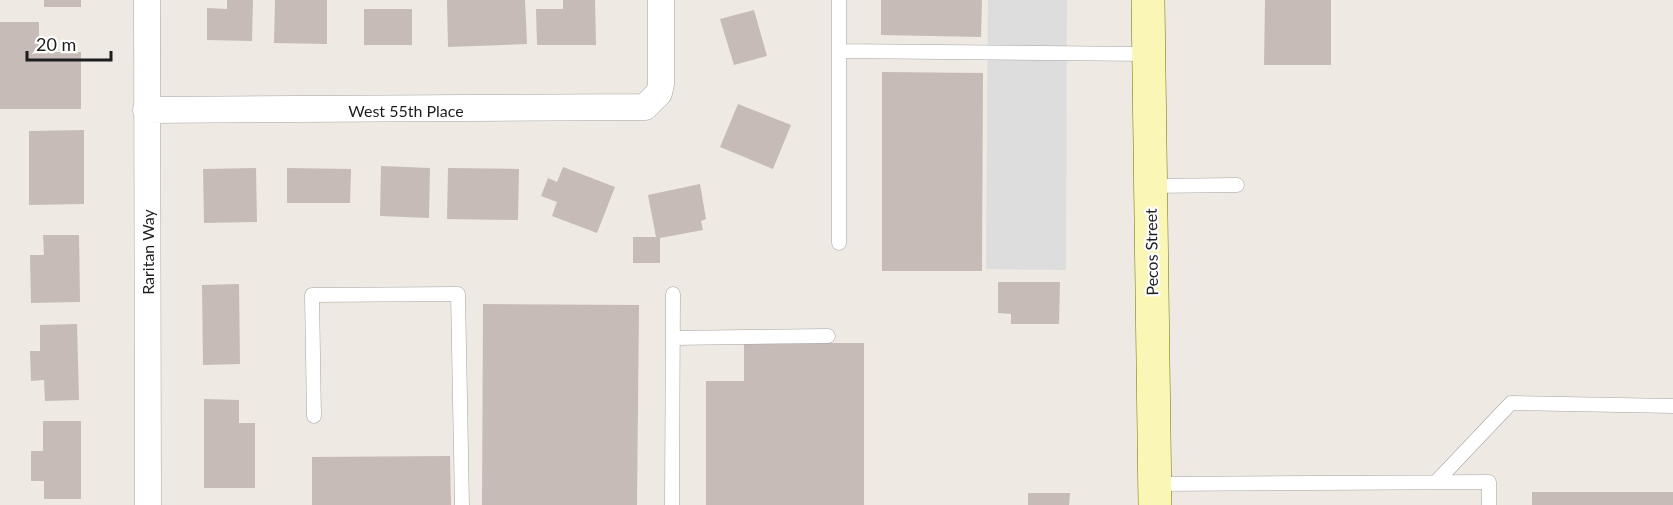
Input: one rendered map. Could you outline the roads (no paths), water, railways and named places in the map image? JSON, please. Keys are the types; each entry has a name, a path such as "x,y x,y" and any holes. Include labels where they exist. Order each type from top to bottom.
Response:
{"main road":[{"name":"Pecos Street","path":"1148,0 1155,494"}],"street":[{"name":"Raritan Way","path":"147,0 148,505"},
{"name":"West 55th Place","path":"146,110 635,109 645,107 659,93 662,0"}],"lane":[{"path":"838,243 839,0"},
{"path":"839,51 1148,54"},
{"path":"1150,186 1237,185"},
{"path":"314,416 312,295 458,294 462,505"},
{"path":"672,505 673,294"},
{"path":"673,338 828,336"},
{"path":"1436,482 1511,403 1673,406"},
{"path":"1155,494 1436,482 1489,482 1490,505"}]}
